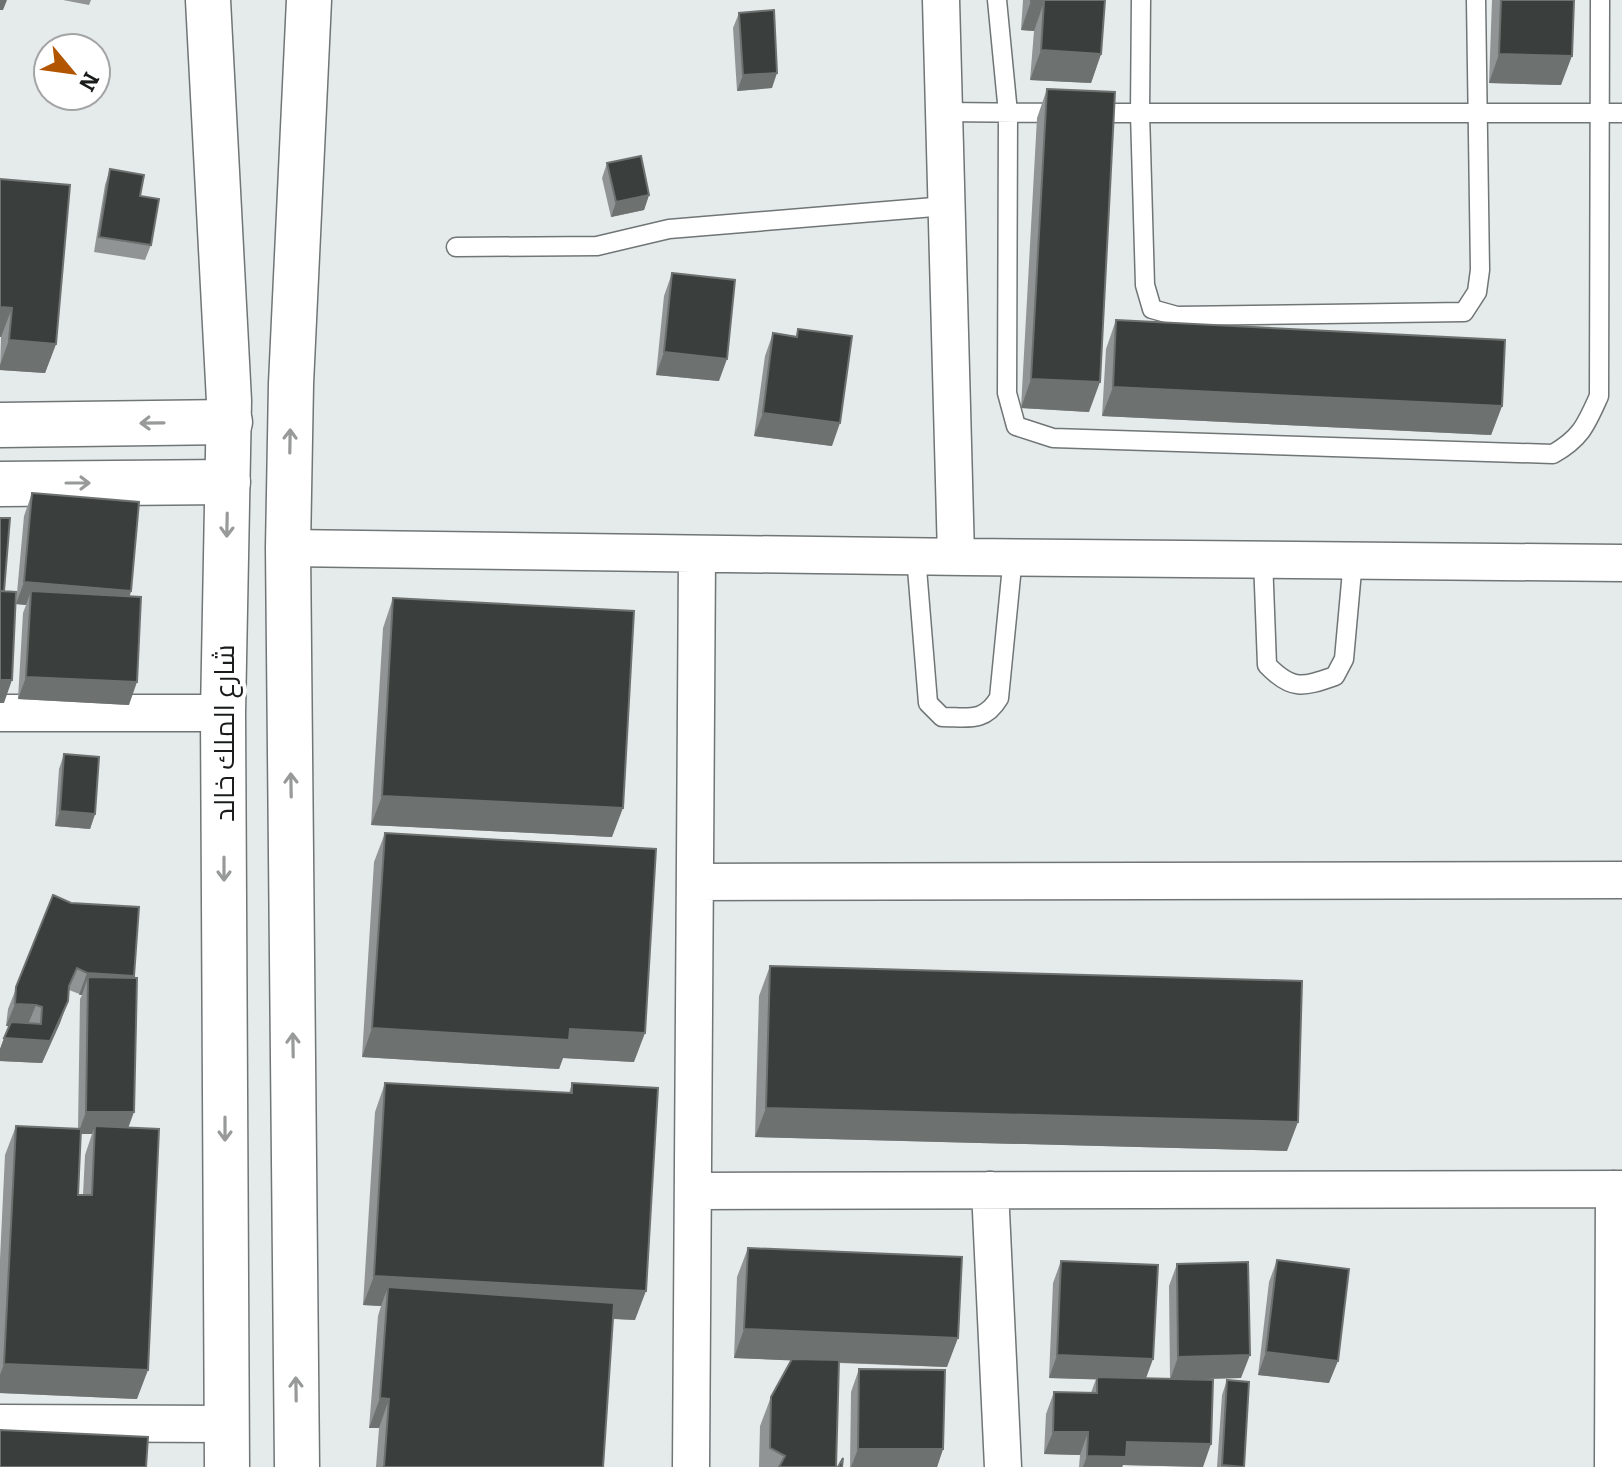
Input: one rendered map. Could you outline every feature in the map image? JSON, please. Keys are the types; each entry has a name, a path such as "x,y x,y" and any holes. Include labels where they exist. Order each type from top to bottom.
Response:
{"main road":[{"name":"شارع الملك خالد","path":"208,0 230,411 223,713 227,1467"},
{"path":"0,425 230,411 239,0"},
{"path":"285,0 291,384"},
{"path":"297,1467 288,548 291,384 309,0"},
{"path":"0,484 228,482"}],"street":[{"path":"941,0 956,556"},
{"path":"288,548 697,556 1622,563"},
{"path":"691,1467 697,556"},
{"path":"0,713 223,713"},
{"path":"697,882 1622,880"},
{"path":"694,1191 1618,1189 1613,1467"},
{"path":"990,1190 1003,1467"},
{"path":"0,1423 227,1424"}],"lane":[{"path":"997,0 1008,113 1007,393 1016,426 1053,438 1553,454 1573,443 1588,421 1599,396 1600,0"},
{"path":"1141,0 1140,113 1145,285 1152,309 1177,316 1464,312 1477,292 1480,270 1476,0"},
{"path":"944,112 1622,113"},
{"path":"456,247 597,246 669,229 946,206"},
{"path":"916,556 928,703 942,717 982,716 992,709 999,698 1013,556"},
{"path":"1263,559 1267,665 1282,681 1306,686 1335,676 1344,659 1353,560"}],"building":[{"path":"1031,0 1105,0 1101,54 1041,50 1044,2"},
{"path":"1501,0 1574,0 1572,56 1499,54"},
{"path":"774,10 777,73 743,75 739,13"},
{"path":"1047,89 1115,92 1100,382 1031,379"},
{"path":"641,156 649,195 616,202 607,163"},
{"path":"110,169 144,175 140,196 159,199 151,245 99,237"},
{"path":"0,179 70,185 56,344 9,340 12,308 0,307"},
{"path":"672,273 735,280 727,359 664,352"},
{"path":"1116,320 1505,340 1502,406 1113,387"},
{"path":"798,329 852,336 840,423 763,413 773,333 797,337"},
{"path":"32,493 139,502 131,591 24,582"},
{"path":"0,518 10,518 4,591 0,591"},
{"path":"0,591 16,592 12,680 0,680"},
{"path":"31,591 141,597 137,682 26,677"},
{"path":"393,598 634,611 623,808 382,796"},
{"path":"64,754 99,757 95,814 60,811"},
{"path":"385,833 656,849 645,1033 570,1029 569,1040 372,1028"},
{"path":"53,895 71,903 139,907 134,976 87,973 77,968 69,986 68,1001 50,1041 4,1038 11,1022 41,1024 42,1007 15,1004 16,987"},
{"path":"770,966 1302,981 1298,1122 766,1108"},
{"path":"88,977 137,978 134,1112 86,1112"},
{"path":"385,1083 572,1093 572,1083 658,1088 646,1291 374,1276"},
{"path":"16,1126 81,1129 78,1195 92,1195 95,1126 159,1129 148,1370 4,1364"},
{"path":"748,1248 962,1257 958,1338 744,1329"},
{"path":"1277,1260 1349,1269 1338,1361 1266,1352"},
{"path":"1061,1261 1158,1265 1153,1359 1057,1355"},
{"path":"1248,1262 1250,1355 1178,1357 1177,1264"},
{"path":"388,1287 614,1303 603,1467 384,1467 389,1399 380,1398"},
{"path":"792,1359 839,1360 836,1467 779,1467 785,1456 770,1448 771,1397"},
{"path":"859,1369 945,1370 943,1449 858,1449"},
{"path":"1097,1377 1213,1380 1211,1444 1127,1442 1126,1457 1087,1456 1088,1432 1053,1432 1054,1392 1097,1393"},
{"path":"1227,1380 1249,1382 1244,1467 1222,1465"},
{"path":"0,1430 148,1437 146,1467 0,1467"}]}
